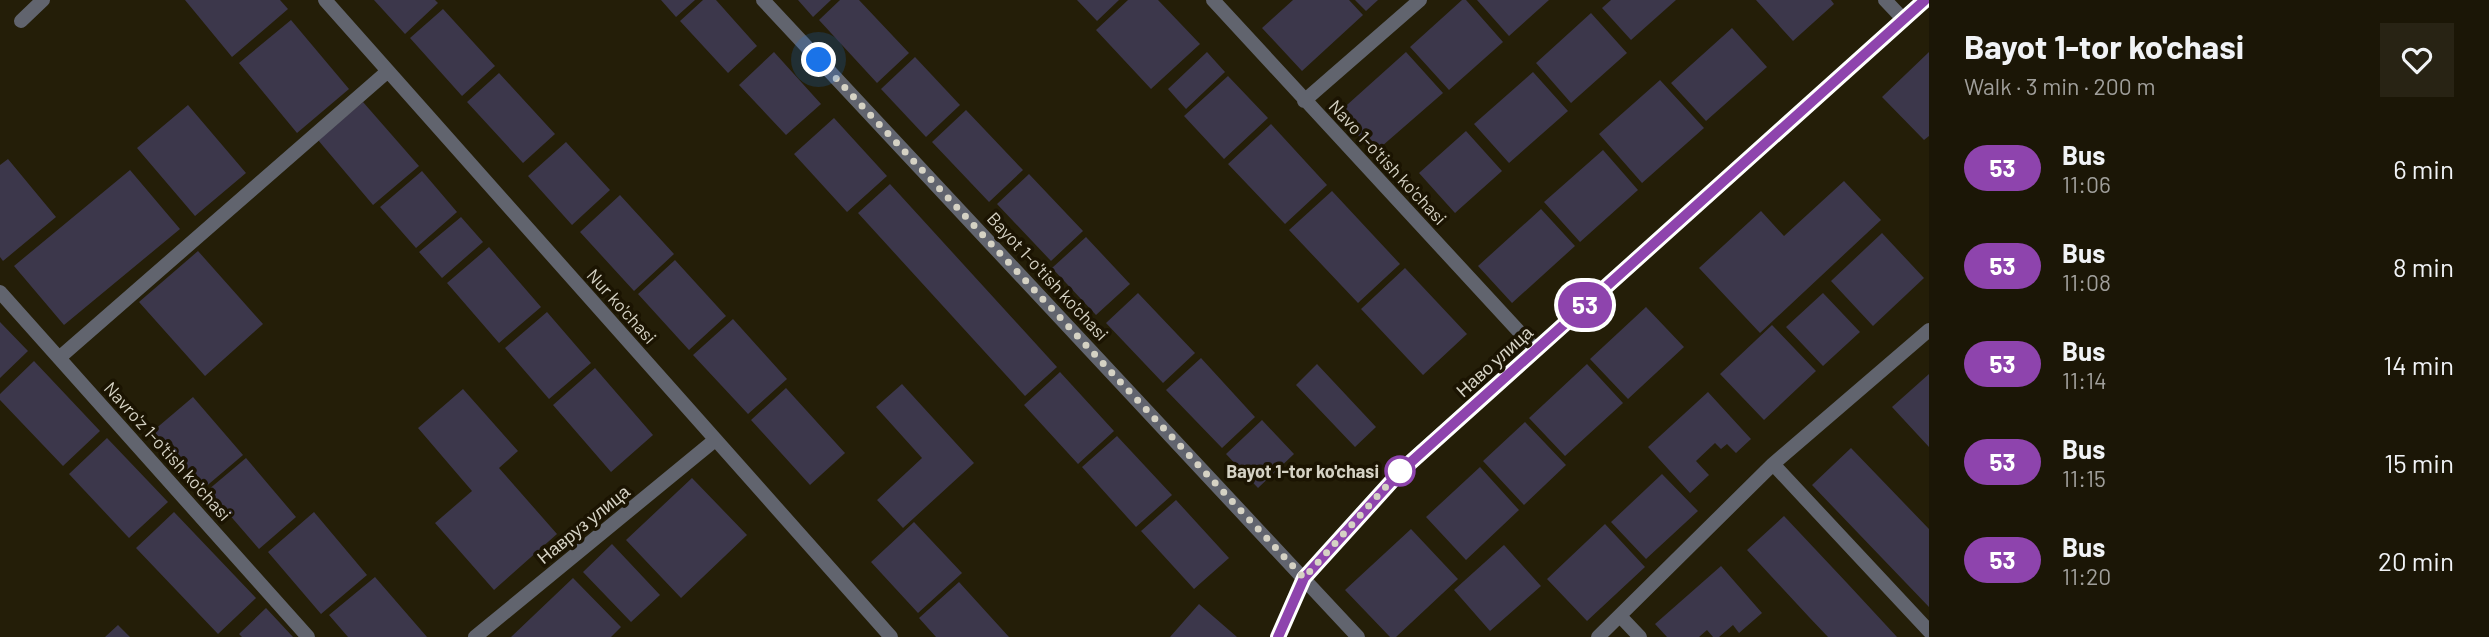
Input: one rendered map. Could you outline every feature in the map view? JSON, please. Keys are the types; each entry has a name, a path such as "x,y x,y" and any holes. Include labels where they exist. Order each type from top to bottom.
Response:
{"street":[{"path":"21,21 43,0"},
{"name":"Nur ko'chasi","path":"325,0 891,637"},
{"name":"Bayot 1-o'tish ko'chasi","path":"763,0 1358,637"},
{"name":"Navo 1-o'tish ko'chasi","path":"1213,0 1536,350"},
{"path":"1304,101 1420,0"},
{"path":"1885,0 1904,20"},
{"name":"Наво улица","path":"1278,637 1304,578 1401,471 1926,0"},
{"path":"59,358 388,71"},
{"name":"Navro'z 1-o'tish ko'chasi","path":"0,292 307,637"},
{"path":"1598,637 1773,464 1929,330"},
{"name":"Навруз улица","path":"475,637 715,440"},
{"path":"1773,464 1929,631"},
{"path":"1620,616 1640,637"}],"building":[{"path":"185,0 280,0 288,9 232,57"},
{"path":"374,0 435,0 438,3 405,34"},
{"path":"661,0 695,0 676,17"},
{"path":"703,0 716,0 757,46 728,73 680,21"},
{"path":"798,0 831,0 813,17"},
{"path":"840,0 859,0 909,53 877,83 819,20"},
{"path":"1077,0 1119,0 1097,21"},
{"path":"1128,0 1158,0 1200,44 1151,89 1096,30"},
{"path":"1293,0 1349,0 1363,15 1302,71 1262,28"},
{"path":"1355,0 1378,0 1366,11"},
{"path":"1462,0 1466,0 1503,42 1449,90 1410,47"},
{"path":"1477,0 1549,0 1509,36"},
{"path":"1611,0 1676,0 1631,40 1602,8"},
{"path":"1756,0 1831,0 1834,4 1793,41"},
{"path":"443,9 495,66 462,96 410,38"},
{"path":"1591,13 1627,53 1571,103 1536,63"},
{"path":"291,20 349,89 297,133 239,63"},
{"path":"1732,28 1767,67 1706,121 1671,83"},
{"path":"774,52 821,104 786,135 739,85"},
{"path":"1207,52 1225,72 1186,109 1168,89"},
{"path":"1406,52 1443,93 1374,153 1338,113"},
{"path":"1929,52 1929,136 1924,140 1882,97"},
{"path":"915,57 960,105 926,137 881,89"},
{"path":"1533,72 1568,111 1509,163 1474,124"},
{"path":"499,73 555,134 523,163 467,102"},
{"path":"1228,76 1268,118 1224,159 1184,116"},
{"path":"1660,80 1704,128 1642,183 1599,134"},
{"path":"363,102 419,166 373,205 318,140"},
{"path":"188,105 246,173 195,216 137,148"},
{"path":"966,110 1023,170 989,202 932,142"},
{"path":"834,118 887,176 847,212 794,154"},
{"path":"1271,124 1327,185 1285,224 1228,164"},
{"path":"1466,131 1502,171 1455,213 1419,173"},
{"path":"566,142 610,190 572,225 528,176"},
{"path":"1603,150 1638,190 1580,242 1544,202"},
{"path":"8,159 56,217 3,261 0,257 0,165"},
{"path":"130,170 180,229 64,325 14,266"},
{"path":"422,171 457,212 416,248 380,207"},
{"path":"1029,174 1083,231 1051,261 997,204"},
{"path":"1844,181 1881,220 1760,333 1699,268 1761,211 1784,236"},
{"path":"890,184 1057,367 1025,396 858,213"},
{"path":"1332,191 1400,264 1358,303 1289,230"},
{"path":"620,195 674,254 634,291 580,232"},
{"path":"1541,209 1575,246 1512,303 1478,266"},
{"path":"461,217 483,242 442,278 419,252"},
{"path":"1882,233 1924,278 1873,326 1831,281"},
{"path":"1086,237 1130,284 1096,315 1052,268"},
{"path":"489,247 541,307 499,343 447,283"},
{"path":"198,251 263,324 205,376 139,302"},
{"path":"675,260 726,316 689,350 638,294"},
{"path":"1405,268 1467,334 1423,375 1361,309"},
{"path":"1138,293 1195,353 1163,383 1106,323"},
{"path":"1823,293 1860,332 1823,366 1786,327"},
{"path":"1646,307 1684,347 1628,399 1590,359"},
{"path":"547,312 591,363 549,399 505,348"},
{"path":"733,319 787,379 748,414 693,355"},
{"path":"0,322 28,351 0,378"},
{"path":"1772,325 1816,371 1764,420 1720,374"},
{"path":"1201,358 1255,417 1222,448 1166,390"},
{"path":"34,361 100,431 63,466 0,400 0,394"},
{"path":"1317,364 1376,427 1355,447 1296,385"},
{"path":"1587,364 1623,403 1565,456 1529,418"},
{"path":"595,368 653,435 611,472 553,405"},
{"path":"1060,372 1114,431 1078,464 1024,405"},
{"path":"1929,374 1929,447 1892,407"},
{"path":"902,384 974,463 903,528 877,500 922,458 876,407"},
{"path":"786,388 845,453 810,485 751,420"},
{"path":"463,389 518,451 499,468 557,534 494,590 435,523 472,491 418,428"},
{"path":"1708,392 1751,439 1736,453 1727,444 1721,449 1715,443 1696,461 1709,475 1690,493 1648,447"},
{"path":"193,397 243,455 203,489 153,431"},
{"path":"1262,420 1294,454 1258,488 1226,454"},
{"path":"1525,422 1566,465 1524,505 1483,461"},
{"path":"1117,436 1172,495 1136,527 1082,467"},
{"path":"107,438 168,502 129,538 69,474"},
{"path":"1851,448 1929,529 1929,607 1812,485"},
{"path":"246,458 296,517 259,549 208,490"},
{"path":"1480,467 1519,510 1466,560 1426,517"},
{"path":"1662,474 1698,511 1646,559 1611,522"},
{"path":"692,478 747,535 681,598 626,540"},
{"path":"1176,500 1229,558 1194,589 1141,531"},
{"path":"174,512 256,598 218,634 136,548"},
{"path":"314,512 367,575 321,614 268,552"},
{"path":"1784,516 1897,637 1828,637 1809,617 1747,550"},
{"path":"914,522 962,573 918,613 871,562"},
{"path":"1605,524 1645,567 1587,621 1547,579"},
{"path":"1411,529 1458,579 1396,637 1390,637 1345,590"},
{"path":"612,544 660,595 631,622 583,572"},
{"path":"1504,545 1541,586 1490,631 1454,590"},
{"path":"1721,566 1762,613 1739,633 1733,625 1719,637 1713,637 1707,630 1699,637 1667,637 1655,624"},
{"path":"375,577 427,637 348,637 329,615"},
{"path":"573,578 621,627 611,637 511,637"},
{"path":"959,582 1009,637 936,637 919,618"},
{"path":"1199,604 1237,637 1170,637"},
{"path":"266,608 293,637 242,637 239,634"},
{"path":"118,625 130,637 105,637"}],"bus line":[{"name":"53","path":"1278,637 1304,578 1401,471 1925,0"}],"place":[{"name":"Bayot 1-tor ko'chasi","path":"1400,471"}],"route":[{"path":"819,60 1304,578 1400,471"}]}
